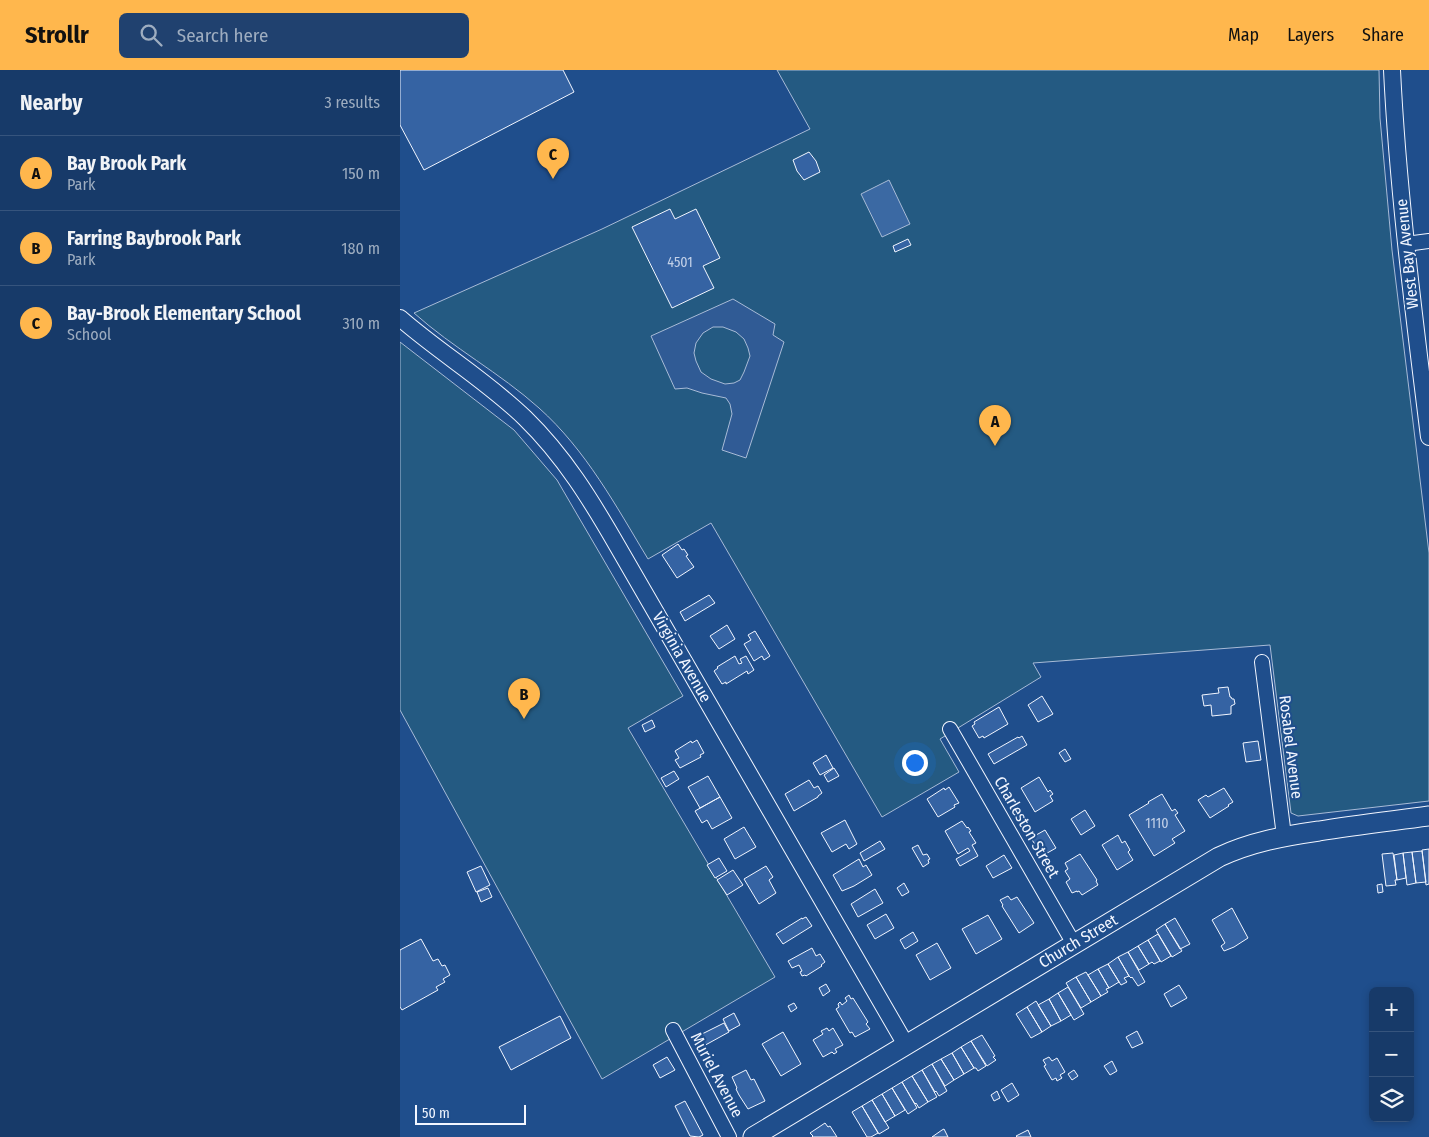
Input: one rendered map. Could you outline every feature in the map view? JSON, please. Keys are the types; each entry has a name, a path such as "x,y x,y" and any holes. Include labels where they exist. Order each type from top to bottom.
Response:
{"main road":[{"name":"Church Street","path":"753,1137 1219,857 1238,848 1284,836 1429,816"}],"street":[{"name":"West Bay Avenue","path":"1392,70 1394,120 1406,244 1429,437"},
{"path":"1406,244 1429,241"},
{"name":"Virginia Avenue","path":"400,318 419,335 500,396 549,444 571,471 593,504 906,1045"},
{"name":"Rosabel Avenue","path":"1262,662 1284,836"},
{"name":"Charleston Street","path":"950,728 1074,944"},
{"name":"Muriel Avenue","path":"673,1030 729,1137"}],"shaded area":[{"path":"777,70 1379,70 1380,118 1392,250 1429,553 1429,801 1298,816 1291,813 1270,645 1033,663 1041,677 940,739 959,772 882,817 711,523 648,559 599,479 556,424 524,395 444,338 414,313 602,229 810,129"},
{"path":"889,180 910,224 882,237 861,194"},
{"path":"733,299 775,324 773,335 784,342 746,458 722,450 732,414 730,404 726,398 687,388 675,389 651,336","holes":["713,327 723,327 736,332 744,339 750,356 740,380 734,383 725,384 711,379 701,372 694,353 696,343 703,333"]},
{"path":"400,342 514,430 557,480 683,696 628,728 775,977 602,1079 400,710"}],"building":[{"path":"400,70 563,70 574,92 424,170 400,125"},
{"path":"809,152 816,161 820,172 804,180 797,171 793,160"},
{"path":"670,209 675,219 696,209 720,258 703,266 714,288 672,308 632,227"},
{"path":"908,239 911,245 895,252 893,246"},
{"path":"678,544 682,550 684,549 688,555 686,556 694,567 677,578 662,555"},
{"path":"709,595 715,603 685,621 680,612"},
{"path":"727,625 735,639 719,649 710,636"},
{"path":"755,631 770,656 764,660 762,656 754,661 744,644 751,640 748,635"},
{"path":"735,656 739,664 742,663 740,659 746,656 754,670 748,674 747,671 726,684 726,682 722,684 714,671 717,667"},
{"path":"1228,687 1230,697 1234,699 1235,704 1231,706 1231,714 1212,716 1211,705 1204,706 1202,695 1219,693 1218,688"},
{"path":"1042,696 1053,714 1038,722 1028,705"},
{"path":"999,707 1008,724 984,738 983,736 979,738 972,726 975,724 974,722"},
{"path":"652,720 655,727 645,732 642,725"},
{"path":"1022,736 1027,745 994,764 988,754"},
{"path":"697,740 704,753 700,755 701,757 680,768 675,760 679,758 675,751 691,741 692,743"},
{"path":"1258,741 1261,760 1246,762 1243,743"},
{"path":"1065,749 1071,759 1065,762 1059,753"},
{"path":"826,755 833,768 820,775 813,763"},
{"path":"834,768 839,776 828,782 824,775"},
{"path":"674,771 679,779 666,787 661,778"},
{"path":"708,776 720,797 700,808 688,787"},
{"path":"1039,777 1048,792 1050,790 1053,794 1050,796 1053,801 1035,812 1021,788"},
{"path":"809,780 814,788 818,786 822,793 794,811 785,794"},
{"path":"949,787 959,803 938,817 927,799 944,788 945,790"},
{"path":"1224,788 1233,802 1210,818 1198,800"},
{"path":"1162,794 1172,811 1175,809 1178,813 1175,815 1185,831 1172,839 1175,843 1154,856 1129,815"},
{"path":"720,797 732,818 712,829 707,820 702,823 695,811"},
{"path":"1085,810 1095,826 1081,835 1071,819"},
{"path":"845,820 857,844 849,849 846,844 832,852 821,833"},
{"path":"962,821 971,831 969,832 976,843 972,845 978,856 960,866 956,859 970,851 968,848 958,854 945,831"},
{"path":"744,827 756,847 735,859 724,839"},
{"path":"1045,830 1056,848 1042,856 1031,838"},
{"path":"1118,835 1122,843 1125,841 1130,850 1128,852 1133,860 1117,870 1102,845"},
{"path":"880,841 885,849 864,861 860,853"},
{"path":"918,845 923,855 927,854 930,859 928,860 929,863 923,867 912,848"},
{"path":"1429,849 1429,884 1426,885 1422,850"},
{"path":"1422,851 1426,882 1416,883 1412,852"},
{"path":"1412,852 1416,883 1407,885 1403,853"},
{"path":"1393,853 1396,885 1386,886 1382,854"},
{"path":"1403,853 1406,878 1397,880 1394,855"},
{"path":"1080,854 1097,880 1098,885 1082,895 1079,891 1072,893 1066,882 1070,879 1065,871 1068,869 1065,863"},
{"path":"1004,855 1012,868 993,878 986,866"},
{"path":"719,858 727,871 715,878 707,865"},
{"path":"859,859 863,867 866,865 872,875 842,891 833,875"},
{"path":"481,866 490,885 476,892 467,872"},
{"path":"766,866 773,877 769,880 776,893 759,904 744,879"},
{"path":"733,870 743,885 727,895 717,880"},
{"path":"904,883 909,892 902,896 897,888"},
{"path":"1382,884 1383,892 1378,893 1377,885"},
{"path":"488,888 492,897 481,902 477,892"},
{"path":"875,889 883,903 858,917 851,904"},
{"path":"1008,896 1011,900 1017,897 1034,923 1019,933 1000,900"},
{"path":"1232,908 1248,938 1224,951 1221,946 1225,943 1212,920"},
{"path":"886,914 894,928 875,939 867,925"},
{"path":"988,915 1002,939 976,954 962,929"},
{"path":"806,917 812,926 783,944 776,934"},
{"path":"1175,918 1190,944 1180,949 1165,924"},
{"path":"1165,924 1182,951 1172,957 1156,930"},
{"path":"913,932 918,941 905,949 900,940"},
{"path":"1158,934 1171,956 1161,962 1148,940"},
{"path":"421,939 433,961 438,959 442,966 445,965 450,975 443,979 445,982 436,987 438,990 402,1010 400,1007 400,950"},
{"path":"1148,940 1160,961 1154,964 1152,962 1149,964 1138,946"},
{"path":"937,943 951,968 930,980 916,955"},
{"path":"1138,946 1149,964 1139,970 1128,952"},
{"path":"812,948 816,956 820,954 825,962 806,976 802,976 799,965 792,968 788,961"},
{"path":"1128,952 1145,982 1138,986 1132,977 1129,976 1118,957"},
{"path":"1118,957 1129,976 1124,978 1127,982 1121,985 1108,964"},
{"path":"1108,964 1119,982 1109,988 1098,969"},
{"path":"1098,969 1109,988 1106,989 1108,992 1101,996 1088,975"},
{"path":"1086,972 1101,996 1091,1002 1076,977"},
{"path":"1076,977 1091,1002 1081,1008 1066,983"},
{"path":"826,984 830,991 823,996 819,988"},
{"path":"1179,985 1187,998 1171,1007 1164,994"},
{"path":"1068,987 1084,1014 1074,1020 1058,993"},
{"path":"1058,993 1071,1015 1061,1021 1049,999"},
{"path":"849,995 851,999 853,998 868,1022 866,1024 870,1029 855,1037 852,1032 850,1033 836,1009 839,1007 838,1004 840,1002 842,1005 847,1001 845,998"},
{"path":"1049,999 1061,1021 1051,1026 1038,1005"},
{"path":"1036,1001 1051,1026 1042,1032 1027,1007"},
{"path":"794,1003 797,1008 791,1012 788,1006"},
{"path":"1027,1007 1042,1032 1031,1038 1016,1014"},
{"path":"734,1013 740,1025 729,1031 723,1019"},
{"path":"560,1016 571,1038 511,1070 499,1047"},
{"path":"724,1023 729,1032 700,1048 694,1038"},
{"path":"827,1028 829,1031 833,1028 843,1045 835,1049 837,1052 834,1054 832,1052 823,1057 813,1040 823,1034 821,1031"},
{"path":"1137,1031 1143,1043 1132,1048 1126,1037"},
{"path":"783,1032 801,1064 781,1076 762,1044"},
{"path":"982,1035 996,1060 987,1066 971,1041"},
{"path":"971,1041 986,1066 978,1071 974,1068 961,1047"},
{"path":"961,1047 974,1068 964,1074 952,1053"},
{"path":"952,1053 964,1074 954,1080 941,1059"},
{"path":"667,1057 675,1070 660,1078 653,1065"},
{"path":"1049,1057 1052,1061 1057,1058 1065,1072 1060,1075 1062,1078 1057,1081 1056,1078 1052,1080 1044,1066 1046,1065 1043,1060"},
{"path":"941,1059 954,1080 945,1086 932,1064"},
{"path":"1112,1061 1117,1071 1110,1075 1104,1066"},
{"path":"932,1064 947,1091 939,1096 922,1070"},
{"path":"746,1070 751,1080 754,1079 765,1101 748,1109 736,1089 732,1077"},
{"path":"922,1070 937,1097 928,1102 912,1076"},
{"path":"1074,1070 1078,1076 1072,1080 1068,1074"},
{"path":"912,1076 928,1102 919,1108 902,1082"},
{"path":"902,1082 917,1108 908,1114 892,1088"},
{"path":"1012,1083 1019,1095 1008,1102 1001,1090"},
{"path":"892,1088 905,1110 895,1116 882,1094"},
{"path":"997,1091 1000,1098 994,1101 991,1095"},
{"path":"882,1094 895,1116 885,1122 872,1100"},
{"path":"872,1100 889,1128 879,1134 862,1106"},
{"path":"685,1101 703,1135 699,1137 690,1136 675,1106"},
{"path":"862,1106 878,1133 871,1137 867,1137 852,1112"},
{"path":"825,1123 828,1127 830,1126 837,1137 812,1137 810,1133"},
{"path":"944,1129 948,1137 932,1137 942,1130"},
{"path":"1028,1130 1031,1137 1016,1136"}],"place":[{"name":"Bay-Brook Elementary School","path":"553,179"},
{"name":"Bay Brook Park","path":"995,446"},
{"name":"Farring Baybrook Park","path":"524,719"}]}
